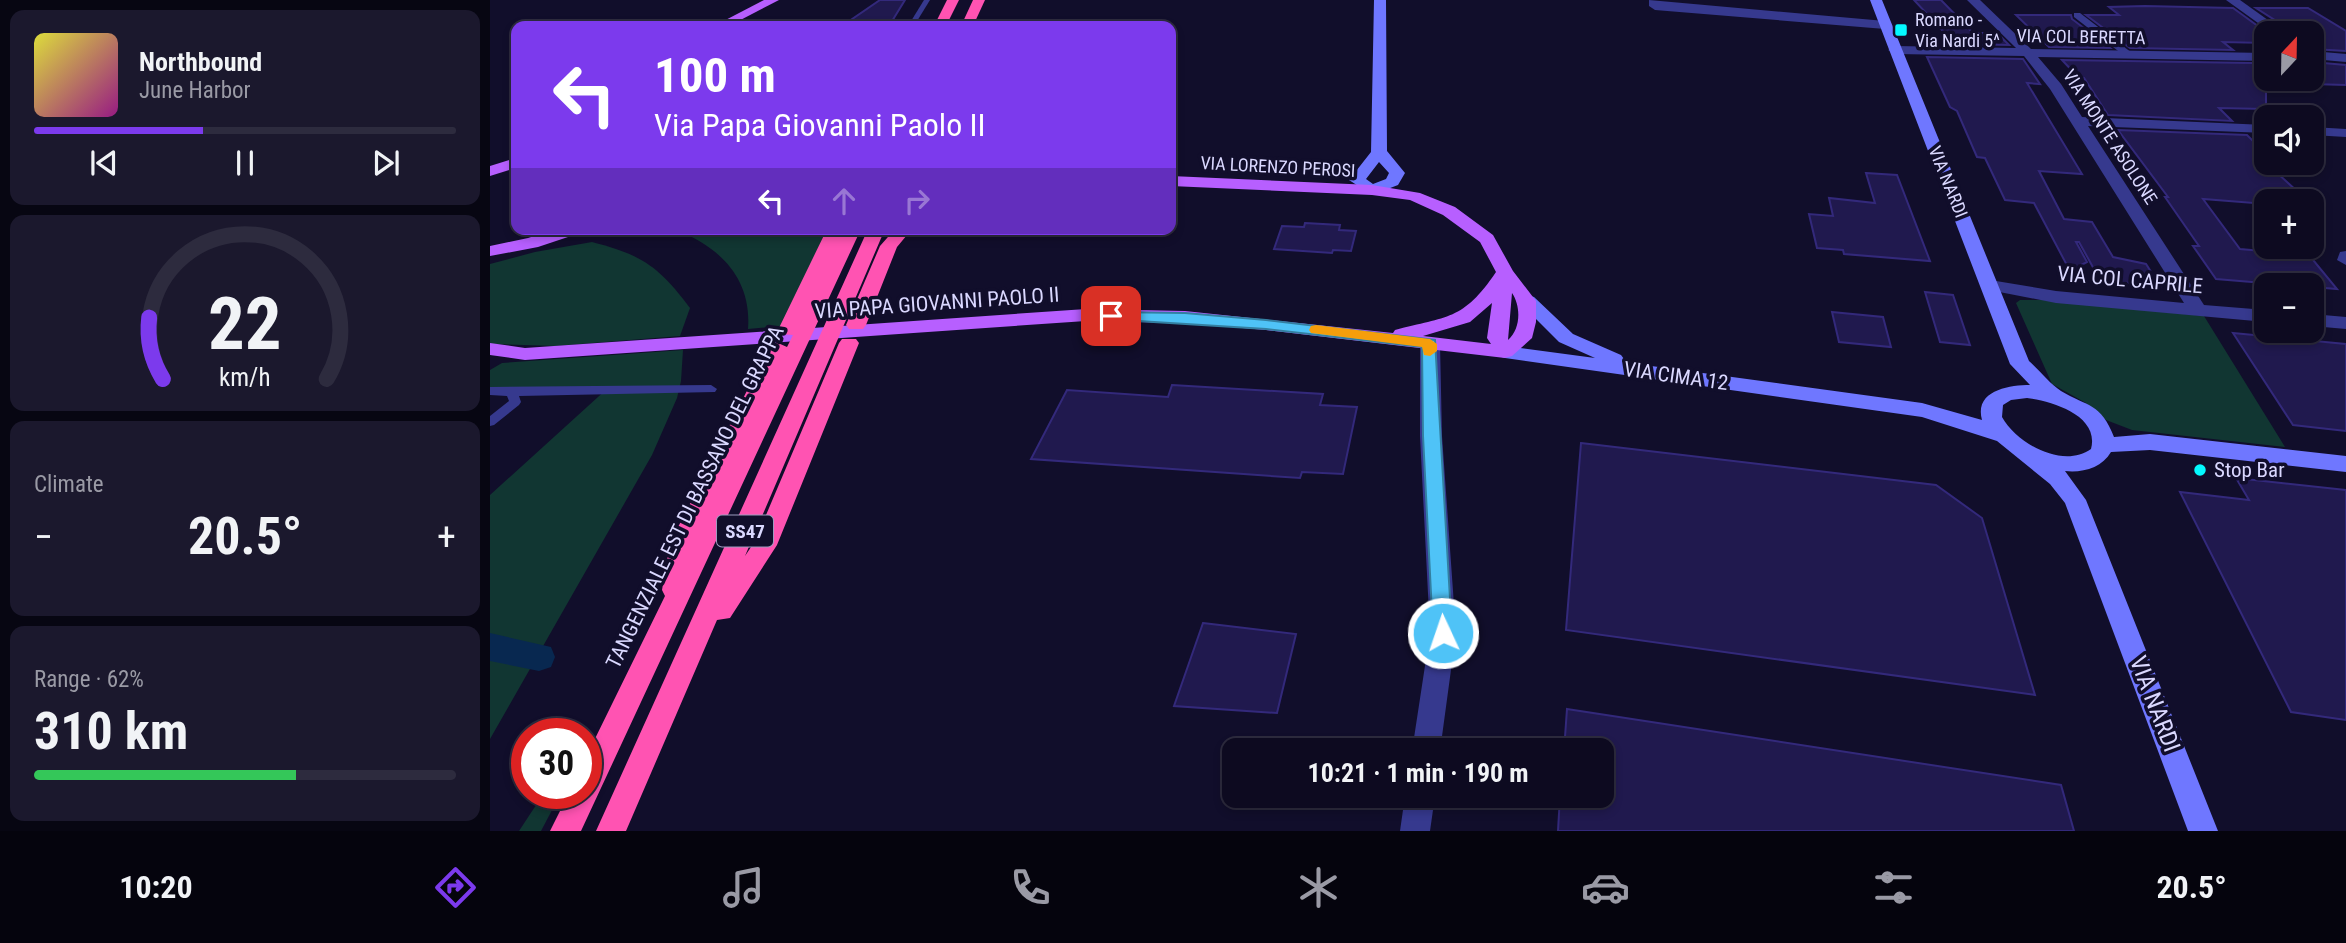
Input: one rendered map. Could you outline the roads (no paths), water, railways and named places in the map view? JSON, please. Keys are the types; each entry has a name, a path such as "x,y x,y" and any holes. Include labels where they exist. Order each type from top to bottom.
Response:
{"highway":[{"path":"942,21 953,0"},
{"path":"952,21 962,0"},
{"path":"969,21 979,0"},
{"name":"SS47","path":"668,619 682,543 833,235"},
{"name":"TANGENZIALE EST DI BASSANO DEL GRAPPA","path":"602,756 850,235"},
{"name":"SS47","path":"611,831 691,656 874,235"},
{"name":"SS47","path":"691,656 765,545 889,246 899,235"},
{"name":"TANGENZIALE EST DI BASSANO DEL GRAPPA","path":"565,831 576,809"}],"main road":[{"path":"730,21 773,0"},
{"path":"1372,190 1392,182 1397,173 1379,152 1380,0"},
{"name":"VIA NARDI","path":"1875,0 2020,364"},
{"name":"VIA LORENZO PEROSI","path":"1372,190 1357,180 1379,152"},
{"path":"490,171 511,165"},
{"name":"VIA LORENZO PEROSI","path":"1176,181 1372,190"},
{"path":"1372,190 1414,196 1449,211 1487,239 1505,271 1527,300 1566,338 1649,372"},
{"path":"490,258 511,248 553,235"},
{"path":"490,251 511,248"},
{"path":"1385,337 1427,330 1468,317 1483,306 1505,271"},
{"path":"1505,271 1497,338 1505,352 1522,338 1527,322 1527,300"},
{"name":"VIA PAPA GIOVANNI PAOLO II","path":"490,349 525,354 1086,315 1185,317 1430,344"},
{"name":"VIA CIMA 12","path":"1430,344 1922,410"},
{"path":"2012,392 2020,376 2020,364"},
{"path":"2020,364 2055,397"},
{"path":"1922,410 1957,409 1993,402 2012,392 2035,392 2076,406 2095,421 2127,436 2150,442 2346,464"},
{"path":"1993,402 1991,416 2001,435"},
{"path":"1922,410 1983,427 2001,435 2058,478 2075,500"},
{"path":"2027,452 2053,461 2086,461 2097,456 2104,445 2102,432 2095,421"},
{"path":"2104,445 2150,442"},
{"path":"2075,500 2078,471 2086,461"},
{"name":"VIA NARDI","path":"2075,500 2203,831"}],"street":[{"path":"1655,0 1656,6 1885,25"},
{"name":"VIA MONTE ASOLONE","path":"1973,0 2029,54 2056,86 2197,309"},
{"path":"2232,0 2263,21"},
{"name":"VIA COL BERETTA","path":"1895,50 2254,57"},
{"path":"2324,57 2346,58"},
{"path":"2078,121 2254,128"},
{"path":"2324,132 2346,133"},
{"name":"VIA COL CAPRILE","path":"1990,285 2056,297 2254,315"},
{"path":"2324,321 2346,323"},
{"path":"1428,738 1443,633 1431,436 1430,344"},
{"path":"1415,831 1418,808"}],"lane":[{"path":"914,21 927,0"},
{"path":"2077,15 2129,55"},
{"path":"490,391 711,389"},
{"path":"490,422 515,402 511,392"}],"waterway":[{"path":"490,647 539,657"}],"place":[{"name":"Romano - Via Nardi 5^","path":"1901,30"},
{"name":"Stop Bar","path":"2200,470"}]}
